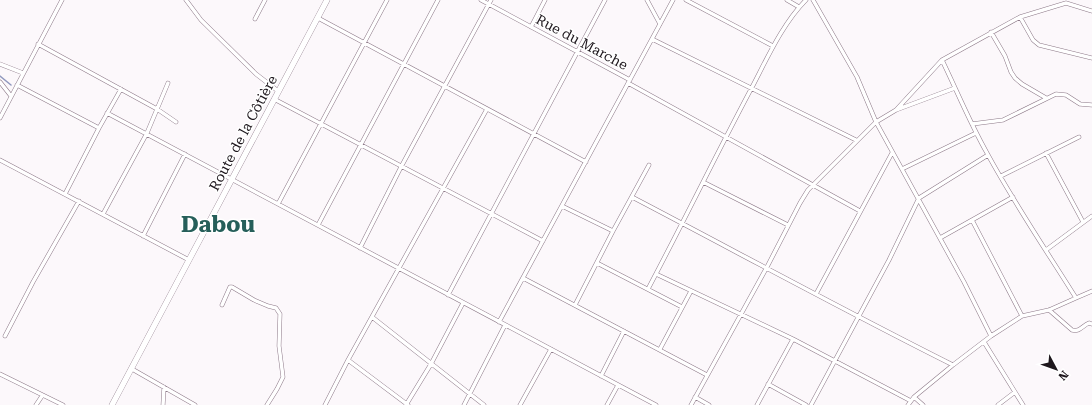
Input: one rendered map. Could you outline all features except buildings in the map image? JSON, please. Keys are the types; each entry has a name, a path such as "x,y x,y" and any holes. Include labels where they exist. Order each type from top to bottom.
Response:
{"main road":[{"name":"Route de la Côtière","path":"112,405 327,0"}],"street":[{"path":"0,118 62,0"},
{"path":"186,0 201,20 256,74 278,91"},
{"path":"255,19 265,0"},
{"path":"278,204 363,42 387,0"},
{"path":"318,225 438,0"},
{"name":"Rue du Marche","path":"481,0 490,2 531,27 860,211"},
{"path":"531,27 545,0"},
{"path":"448,295 605,0"},
{"path":"647,0 660,24"},
{"path":"499,322 673,0"},
{"path":"686,0 773,46"},
{"path":"786,0 799,7"},
{"path":"648,289 683,224 726,136 773,46 799,7 806,0"},
{"path":"813,0 857,77 876,122 892,153 919,198 991,336"},
{"path":"360,248 401,166 490,2"},
{"path":"896,110 942,60 1020,17 1066,2 1092,11"},
{"path":"1084,9 1092,6"},
{"path":"1020,17 1034,40 1039,45 1092,58"},
{"path":"318,18 586,162"},
{"path":"991,32 1005,56 1015,78 1022,84 1046,98"},
{"path":"652,39 856,140"},
{"path":"38,44 121,89 176,122"},
{"path":"942,60 976,133 988,155 1076,298"},
{"path":"0,64 23,73"},
{"path":"0,82 11,96"},
{"path":"103,214 147,133 168,83"},
{"path":"17,85 99,128"},
{"path":"692,405 800,203 813,184 876,122 896,110 955,88"},
{"path":"65,194 121,89"},
{"path":"972,124 1003,120 1056,94 1066,95 1080,104 1092,105"},
{"path":"274,99 543,242"},
{"path":"325,405 348,360 487,109"},
{"path":"107,113 656,405"},
{"path":"902,169 976,133"},
{"path":"1001,176 1079,136"},
{"path":"816,294 892,153"},
{"path":"1046,153 1083,222"},
{"path":"143,236 185,154"},
{"path":"811,405 889,260 919,198 988,155"},
{"path":"0,160 189,260"},
{"path":"575,305 649,165"},
{"path":"703,182 788,225"},
{"path":"632,197 858,317 953,365"},
{"path":"940,238 1013,197"},
{"path":"5,336 33,282 79,201"},
{"path":"562,206 613,231"},
{"path":"1046,250 1092,216"},
{"path":"972,220 1022,316"},
{"path":"597,263 682,307"},
{"path":"656,274 836,360 910,403 914,397 953,365 991,336 1022,316 1049,310 1092,291"},
{"path":"522,278 660,349 707,375"},
{"path":"222,305 230,287 232,287 254,300 278,310 280,318 279,346 283,377 278,389 267,405"},
{"path":"660,349 691,291"},
{"path":"348,360 407,405 431,364 463,302"},
{"path":"1049,310 1072,330 1079,330 1089,323 1092,324"},
{"path":"372,317 484,405"},
{"path":"464,405 504,324"},
{"path":"601,376 624,331"},
{"path":"757,405 793,339"},
{"path":"984,342 1022,405"},
{"path":"520,405 551,349"},
{"path":"132,368 195,405"},
{"path":"0,374 63,405"},
{"path":"607,405 618,384"},
{"path":"768,384 806,405"},
{"path":"163,405 164,387"},
{"path":"998,405 1014,392"},
{"path":"36,405 42,396"},
{"path":"695,397 709,405"},
{"path":"914,397 923,405"}],"waterway":[{"path":"0,76 11,85"}],"district":[{"name":"Dabou","path":"218,224"}]}
